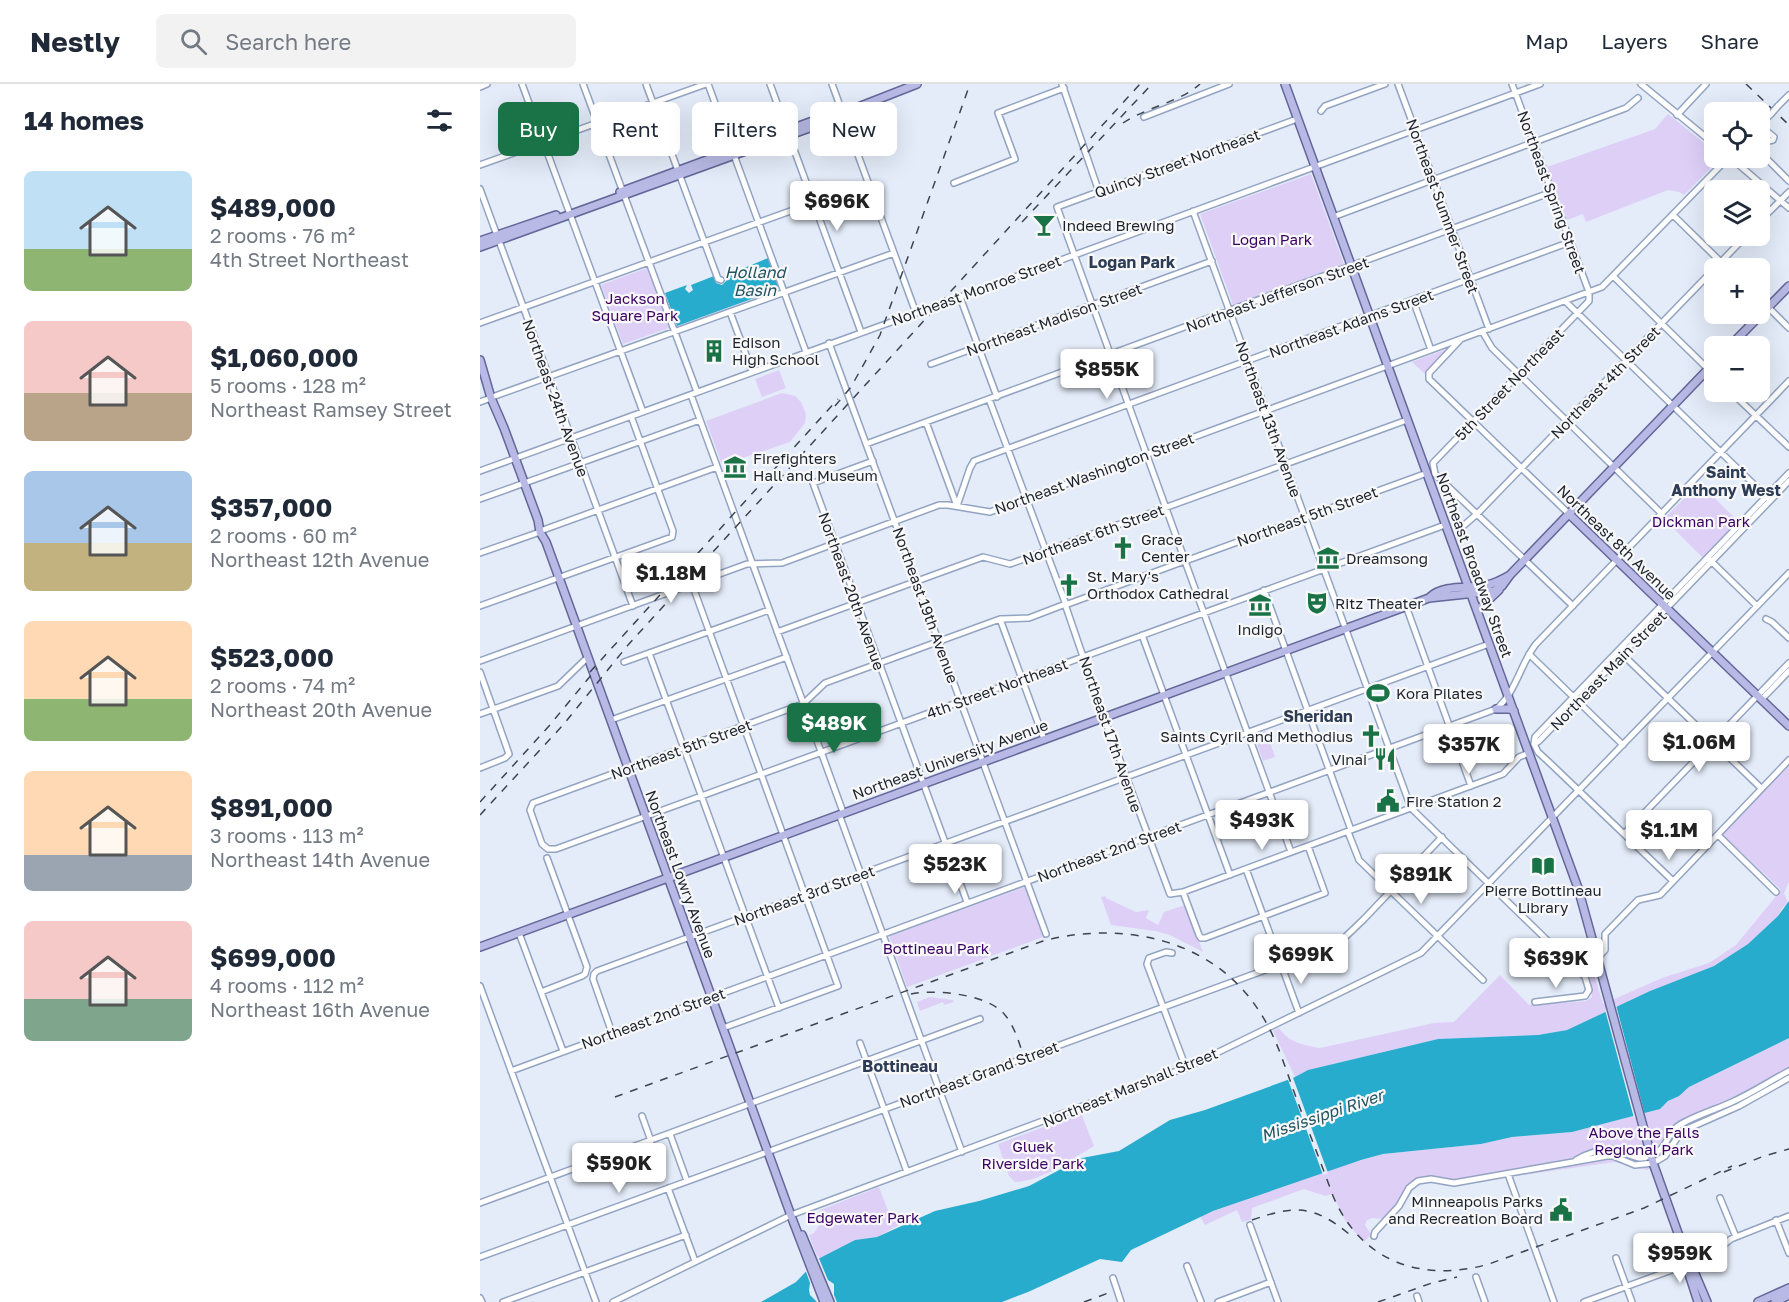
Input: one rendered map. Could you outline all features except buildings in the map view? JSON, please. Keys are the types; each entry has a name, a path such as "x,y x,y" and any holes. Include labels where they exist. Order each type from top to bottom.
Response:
{"main road":[{"path":"872,102 916,85 926,84"},
{"name":"Northeast Broadway Street","path":"1285,84 1407,420 1430,471 1445,525 1578,888 1645,1136 1689,1264"},
{"path":"480,241 726,156"},
{"path":"480,247 497,237"},
{"path":"1770,305 1789,286"},
{"path":"1740,336 1751,324"},
{"name":"Northeast Lowry Avenue","path":"480,360 791,1215 830,1302"},
{"name":"Northeast University Avenue","path":"1470,590 1494,591 1502,586 1614,467 1704,379"},
{"name":"Northeast 8th Avenue","path":"1569,514 1789,726"},
{"name":"Northeast University Avenue","path":"480,947 1406,606 1429,598 1489,585 1510,575"},
{"path":"1477,611 1502,586"},
{"path":"1496,709 1514,711"},
{"name":"Northeast Lowry Avenue","path":"808,1254 824,1302"},
{"path":"1689,1264 1688,1271 1698,1302"},
{"path":"1689,1264 1694,1269 1707,1302"},
{"path":"1758,1302 1789,1288"},
{"path":"1775,1302 1789,1295"}],"street":[{"path":"480,87 487,84"},
{"path":"522,84 529,102"},
{"path":"584,84 591,104"},
{"path":"646,84 653,102"},
{"path":"656,102 707,84 714,102"},
{"path":"770,84 777,102"},
{"path":"832,84 839,102"},
{"path":"1144,117 1212,87 1229,84"},
{"path":"1321,111 1326,106 1385,84"},
{"name":"Northeast Summer Street","path":"1398,84 1489,329"},
{"name":"Northeast Spring Street","path":"1512,84 1588,292 1589,301"},
{"name":"Northeast Monroe Street","path":"480,471 1540,84"},
{"path":"1641,84 1704,136"},
{"path":"1677,115 1706,84"},
{"path":"954,183 1015,159 998,113 1063,86 1099,192"},
{"path":"1770,115 1788,96"},
{"path":"1333,217 1626,108 1638,98"},
{"name":"Quincy Street Northeast","path":"1074,255 1057,207 1298,119"},
{"path":"480,165 505,156"},
{"path":"549,156 643,412"},
{"path":"611,156 675,332 700,420 787,657 882,934 962,1152"},
{"path":"673,156 718,279 721,280"},
{"path":"735,156 806,352"},
{"path":"797,156 861,332"},
{"path":"858,156 916,313"},
{"path":"1770,162 1789,181 1789,186"},
{"path":"1704,364 1613,276 1720,168"},
{"path":"1744,168 1789,208"},
{"path":"480,323 868,183"},
{"name":"Northeast 24th Avenue","path":"480,189 633,606"},
{"name":"Northeast Jefferson Street","path":"866,444 1552,192"},
{"path":"1770,210 1789,192"},
{"name":"Northeast 13th Avenue","path":"1193,211 1411,808 1583,974"},
{"path":"1672,215 1716,258"},
{"name":"Northeast Adams Street","path":"957,506 974,461 1570,242"},
{"name":"Northeast 4th Street","path":"1724,258 1736,246"},
{"path":"480,402 894,253"},
{"path":"1074,255 1291,852"},
{"name":"Northeast Madison Street","path":"930,364 1212,261"},
{"name":"Northeast Washington Street","path":"480,661 747,564 779,564 939,505 990,512 1602,287 1613,276"},
{"name":"Northeast 4th Street","path":"1462,527 1704,279"},
{"path":"960,297 997,397"},
{"path":"1413,300 1431,350"},
{"path":"1565,301 1768,498"},
{"name":"5th Street Northeast","path":"1430,471 1433,463 1589,301"},
{"path":"1770,309 1789,328"},
{"path":"730,312 752,372"},
{"path":"1482,331 1492,348 1662,514"},
{"name":"Northeast 8th Avenue","path":"1461,339 1428,375 1429,379 1569,514"},
{"name":"Northeast 19th Avenue","path":"829,344 1046,934"},
{"name":"Northeast 2nd Street","path":"511,1071 1496,709 1508,696 1529,654 1789,381"},
{"name":"Northeast 17th Avenue","path":"989,399 1009,448 1104,717 1170,894 1183,892"},
{"path":"1741,402 1789,447"},
{"path":"480,606 671,538 673,535 631,416"},
{"path":"480,499 700,420"},
{"name":"Northeast 6th Street","path":"777,632 983,557 1010,564 1407,420"},
{"path":"926,422 957,506"},
{"name":"Northeast 20th Avenue","path":"873,461 813,483 967,903"},
{"path":"480,553 717,467"},
{"path":"1430,471 1573,606"},
{"name":"Northeast 5th Street","path":"548,849 543,844 532,815 531,805 803,704 824,684 879,663 1000,619 1029,618 1430,471"},
{"name":"Northeast Main Street","path":"1579,791 1538,752 1534,744 1768,498 1789,473"},
{"name":"Northeast Main Street","path":"1768,498 1789,481"},
{"name":"4th Street Northeast","path":"548,849 556,849 1445,525"},
{"path":"1709,560 1757,606"},
{"name":"Northeast Marshall Street","path":"613,1302 791,1215 1186,1068 1421,953 1789,573"},
{"path":"692,584 838,986 723,1028"},
{"path":"1264,590 1359,860 1483,980"},
{"path":"1406,606 1471,786"},
{"path":"624,662 769,610"},
{"path":"1000,619 1044,739"},
{"path":"1766,619 1789,638"},
{"path":"1142,635 1230,875"},
{"name":"Northeast 3rd Street","path":"612,1033 593,980 597,971 1489,644"},
{"path":"649,653 779,1008"},
{"path":"1620,653 1761,788"},
{"path":"1529,654 1623,745"},
{"path":"480,714 558,686 588,657"},
{"path":"611,720 787,657"},
{"path":"1760,698 1789,663"},
{"path":"1624,834 1713,741 1789,670"},
{"path":"480,672 509,752 508,756 480,768"},
{"path":"1308,846 1325,893 1201,938 1183,892 1503,774 1519,758 1529,753"},
{"path":"1535,1002 1586,996 1589,990 1583,974 1605,950 1605,934 1638,900 1660,895 1789,760"},
{"path":"1579,791 1673,881"},
{"path":"1718,835 1776,892"},
{"name":"Northeast Grand Street","path":"480,1257 1342,941 1442,837"},
{"path":"541,992 582,976 586,972 586,963 547,858"},
{"path":"1246,869 1299,1013"},
{"path":"519,933 563,1051"},
{"path":"1172,953 1166,952 1147,961 1186,1068"},
{"path":"480,986 596,1302"},
{"path":"480,1203 980,1019"},
{"path":"860,1043 907,1172"},
{"path":"1652,1159 1663,1149 1671,1134 1681,1124 1736,1100 1789,1071"},
{"path":"1374,1236 1375,1232 1400,1206 1413,1185 1427,1179 1454,1183 1569,1163 1588,1154 1606,1150 1616,1150 1638,1159 1665,1156 1678,1135 1687,1129 1739,1106 1789,1078"},
{"path":"642,1116 651,1140"},
{"path":"670,1134 687,1181"},
{"path":"1508,1174 1554,1302"},
{"path":"668,1188 695,1261"},
{"path":"1720,1198 1736,1236"},
{"path":"1584,1302 1710,1256 1736,1236 1789,1216"},
{"path":"1776,1220 1789,1253"},
{"path":"1250,1225 1278,1302"},
{"path":"503,1302 686,1235"},
{"path":"1616,1258 1632,1302"},
{"path":"1188,1266 1201,1302"},
{"path":"1476,1277 1485,1302"},
{"path":"1113,1278 1121,1302"},
{"path":"1218,1302 1271,1282"},
{"path":"480,1298 482,1302"}],"green space":[{"path":"1668,114 1704,143 1704,168 1711,168 1684,195 1668,190 1586,222 1583,214 1567,220 1547,167 1655,129"},
{"name":"Logan Park","path":"1311,174 1344,264 1233,305 1200,214"},
{"name":"Jackson Square Park","path":"647,268 669,328 623,344 601,285"},
{"path":"1447,349 1425,374 1412,362"},
{"path":"779,370 786,388 762,397 755,379"},
{"path":"782,393 795,396 801,402 806,414 805,423 790,442 722,465 706,421"},
{"name":"Dickman Park","path":"1699,483 1738,521 1703,558 1664,519"},
{"path":"1266,731 1275,757 1263,761 1254,735"},
{"path":"1789,766 1789,882 1784,893 1788,903 1778,916 1748,944 1714,966 1650,991 1567,1030 1538,1035 1438,1039 1308,1070 1295,1077 1273,1031 1279,1028 1292,1040 1320,1048 1434,1023 1454,1022 1500,975 1529,1005 1586,1001 1592,997 1588,973 1593,971 1603,1004 1662,978 1709,963 1736,945 1781,890 1722,834"},
{"name":"Bottineau Park","path":"1025,887 1043,937 907,987 889,936"},
{"path":"1106,896 1136,912 1149,910 1146,918 1158,925 1164,912 1185,905 1203,952 1170,935 1111,925 1101,897"},
{"path":"930,997 954,1002 944,1005 943,1002 920,1011 917,1002"},
{"name":"Above the Falls Regional Park","path":"1789,1038 1789,1082 1687,1132 1666,1157 1647,1170 1615,1162 1445,1186 1438,1183 1439,1179 1423,1177 1412,1182 1383,1219 1367,1220 1365,1225 1371,1234 1364,1242 1346,1222 1332,1194 1325,1196 1304,1189 1252,1208 1251,1220 1242,1222 1237,1210 1205,1225 1200,1216 1334,1168 1383,1154 1481,1144 1512,1137 1572,1132 1660,1109 1689,1087"},
{"name":"Gluek Riverside Park","path":"1081,1113 1094,1146 1056,1169 1035,1178 1015,1182 1009,1176 998,1144"},
{"name":"Edgewater Park","path":"879,1187 890,1216 903,1223 877,1237 855,1240 818,1259 809,1235 814,1233 823,1219 820,1210"}],"water":[{"name":"Holland Basin","path":"768,258 779,289 677,326 665,293 687,285 685,289 689,293 693,290 691,285 714,276 716,283 722,285 727,280 724,276"},
{"name":"Mississippi River","path":"1789,901 1789,1038 1689,1087 1660,1109 1572,1132 1512,1137 1481,1144 1383,1154 1361,1160 1213,1211 1131,1250 1122,1262 1100,1259 1002,1302 761,1302 796,1282 818,1259 855,1240 877,1237 935,1211 1029,1186 1082,1158 1119,1151 1170,1120 1205,1110 1293,1078 1308,1070 1438,1039 1538,1035 1567,1030 1650,991 1714,966 1748,944 1778,916"}],"pier":[{"path":"1616,1005 1645,1115 1634,1118 1605,1010"},
{"path":"1292,1075 1328,1173 1323,1175 1287,1077"},
{"path":"818,1256 828,1280 834,1284 834,1295 837,1302 817,1302 810,1295 810,1283 805,1269"}],"railway":[{"path":"835,406 851,387 880,335 970,84"},
{"path":"480,815 563,725 628,645 1140,84"},
{"path":"1022,222 1152,84"},
{"path":"1123,123 1183,95 1200,84"},
{"path":"1746,84 1789,125"},
{"path":"590,672 838,399"},
{"path":"480,802 549,726 597,668"},
{"path":"615,1097 1043,941 1073,935 1104,933 1135,935 1193,952 1219,968 1242,988 1261,1014 1275,1041 1333,1196 1345,1219 1377,1252 1396,1262 1440,1271 1489,1264 1644,1208 1732,1166"},
{"path":"911,994 947,993 987,1002 1005,1015 1012,1026 1026,1063"},
{"path":"1724,1172 1789,1149"},
{"path":"1252,1220 1280,1212 1304,1211 1325,1217 1349,1234"},
{"path":"1378,1302 1432,1283 1457,1277"},
{"path":"1084,1302 1111,1292"}],"place":[{"name":"Indeed Brewing","path":"1044,225"},
{"name":"Edison High School","path":"714,351"},
{"name":"Firefighters Hall and Museum","path":"735,467"},
{"name":"Grace Center","path":"1123,548"},
{"name":"Dreamsong","path":"1328,558"},
{"name":"St. Mary's Orthodox Cathedral","path":"1069,585"},
{"name":"Ritz Theater","path":"1317,603"},
{"name":"Indigo","path":"1260,605"},
{"name":"Kora Pilates","path":"1378,693"},
{"name":"Saints Cyril and Methodius","path":"1371,736"},
{"name":"Vinai","path":"1385,759"},
{"name":"Fire Station 2","path":"1388,801"},
{"name":"Pierre Bottineau Library","path":"1543,866"},
{"name":"Minneapolis Parks and Recreation Board","path":"1561,1210"}],"district":[{"name":"Logan Park","path":"1132,262"},
{"name":"Saint Anthony West","path":"1726,481"},
{"name":"Sheridan","path":"1318,716"},
{"name":"Bottineau","path":"900,1066"}]}
